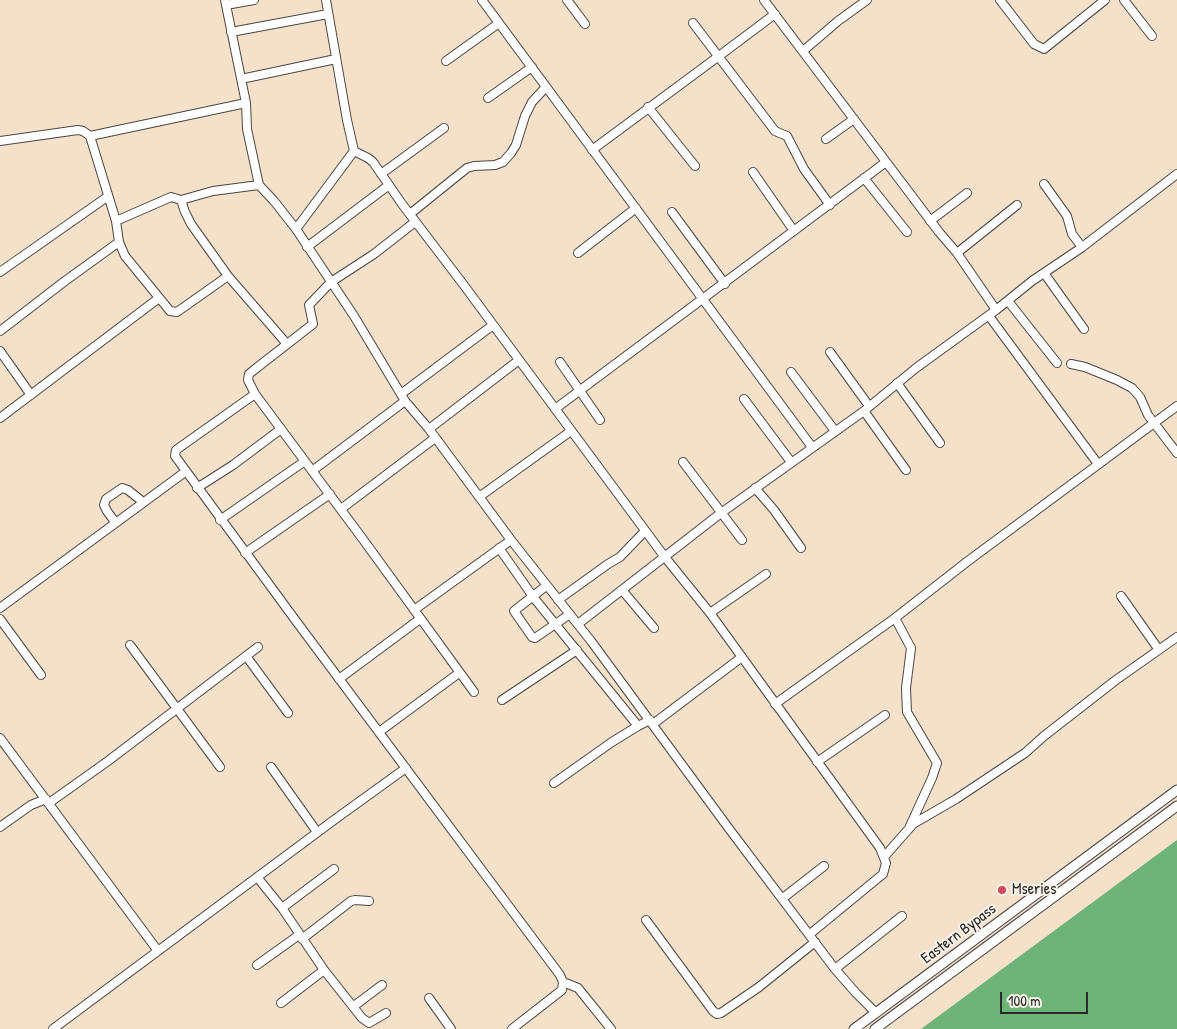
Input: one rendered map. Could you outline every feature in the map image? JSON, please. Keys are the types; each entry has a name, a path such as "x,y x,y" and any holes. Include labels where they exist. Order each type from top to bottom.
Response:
{"main road":[{"name":"Eastern Bypass","path":"854,1029 1177,790"},
{"name":"Eastern Bypass","path":"875,1029 1177,806"},
{"path":"1143,815 1149,826"}],"street":[{"path":"254,0 226,3 246,103 247,129 259,185 296,229 354,316 405,401 429,429 546,586 578,624 835,969 876,1013"},
{"path":"296,229 354,151 326,0"},
{"path":"482,0 812,447"},
{"path":"567,0 585,24"},
{"path":"764,0 930,221 948,244 958,253 996,310"},
{"path":"803,51 838,21 867,0"},
{"path":"1000,0 1034,44 1044,49 1104,0"},
{"path":"1124,0 1152,36"},
{"path":"231,32 328,14"},
{"path":"592,150 774,14"},
{"path":"693,22 774,131 787,136 804,169 830,205"},
{"path":"446,61 499,23"},
{"path":"241,79 336,59"},
{"path":"488,98 532,67"},
{"path":"410,214 467,168 495,165 503,162 512,153 516,145 525,116 532,102 546,87"},
{"path":"90,136 246,103"},
{"path":"648,107 695,166"},
{"path":"826,139 854,119"},
{"path":"381,174 444,128"},
{"path":"0,141 78,130 90,136 116,221 119,242 126,256 170,311 177,312 228,276"},
{"path":"354,151 368,158 381,174 645,531 710,613 880,848 886,867 882,874 810,934"},
{"path":"555,409 886,162"},
{"path":"753,172 794,231"},
{"path":"578,624 721,513 866,408 1177,174"},
{"path":"864,178 907,232"},
{"path":"1044,184 1067,216 1072,234 1082,247"},
{"path":"116,221 171,198 181,200 213,191 259,185"},
{"path":"307,247 389,185"},
{"path":"930,221 967,193"},
{"path":"0,272 107,196"},
{"path":"181,200 191,224 228,276 287,344"},
{"path":"958,253 1017,205"},
{"path":"578,252 636,208"},
{"path":"672,212 725,284"},
{"path":"415,222 374,254 331,282 309,305 313,324 249,374 248,380 255,394 474,692"},
{"path":"0,331 119,242"},
{"path":"1044,273 1084,329"},
{"path":"0,418 159,298"},
{"path":"1008,300 1058,362"},
{"path":"989,316 1098,464"},
{"path":"400,394 494,326"},
{"path":"0,351 31,395"},
{"path":"830,352 906,470"},
{"path":"429,429 519,360"},
{"path":"560,362 600,420"},
{"path":"1071,364 1085,367 1132,388 1140,397 1148,415 1177,453"},
{"path":"791,372 835,431"},
{"path":"897,383 940,443"},
{"path":"255,394 176,450 175,456 220,520 560,974 563,982 562,990 512,1029"},
{"path":"744,398 791,462"},
{"path":"312,471 405,401"},
{"path":"775,704 895,618 1177,406"},
{"path":"197,488 233,465 281,429"},
{"path":"480,497 571,431"},
{"path":"341,509 435,438"},
{"path":"220,520 305,461"},
{"path":"683,462 742,540"},
{"path":"0,608 185,472"},
{"path":"116,522 104,505 106,499 122,488 128,490 143,502"},
{"path":"755,488 774,510 801,548"},
{"path":"245,553 330,494"},
{"path":"558,600 620,557 645,531"},
{"path":"414,610 511,540"},
{"path":"499,548 533,596 638,726"},
{"path":"710,613 766,574"},
{"path":"546,586 514,611 532,637 535,638 570,614"},
{"path":"622,590 654,628"},
{"path":"1121,596 1159,650"},
{"path":"895,618 911,648 906,688 907,712 937,763 909,828"},
{"path":"339,679 420,619"},
{"path":"0,620 41,674"},
{"path":"884,857 909,828 1025,753 1066,718 1177,636"},
{"path":"130,645 220,767"},
{"path":"0,828 31,804 48,801 108,761 258,647"},
{"path":"502,700 577,650"},
{"path":"246,656 288,713"},
{"path":"554,783 638,726 651,722 742,657"},
{"path":"379,732 460,672"},
{"path":"817,762 885,715"},
{"path":"0,738 158,951"},
{"path":"271,767 317,832"},
{"path":"53,1029 406,768"},
{"path":"783,898 824,866"},
{"path":"282,908 334,869"},
{"path":"257,877 282,908 324,970 362,1018 369,1023 386,1013"},
{"path":"257,965 351,901 369,901"},
{"path":"835,969 902,916"},
{"path":"646,920 717,1014 760,987 815,942"},
{"path":"281,1003 324,970"},
{"path":"563,982 578,988 611,1029"},
{"path":"354,1006 382,985"},
{"path":"429,998 451,1029"}],"green space":[{"path":"1177,840 1177,1029 921,1029"}],"place":[{"name":"Mseries","path":"1002,890"}]}
